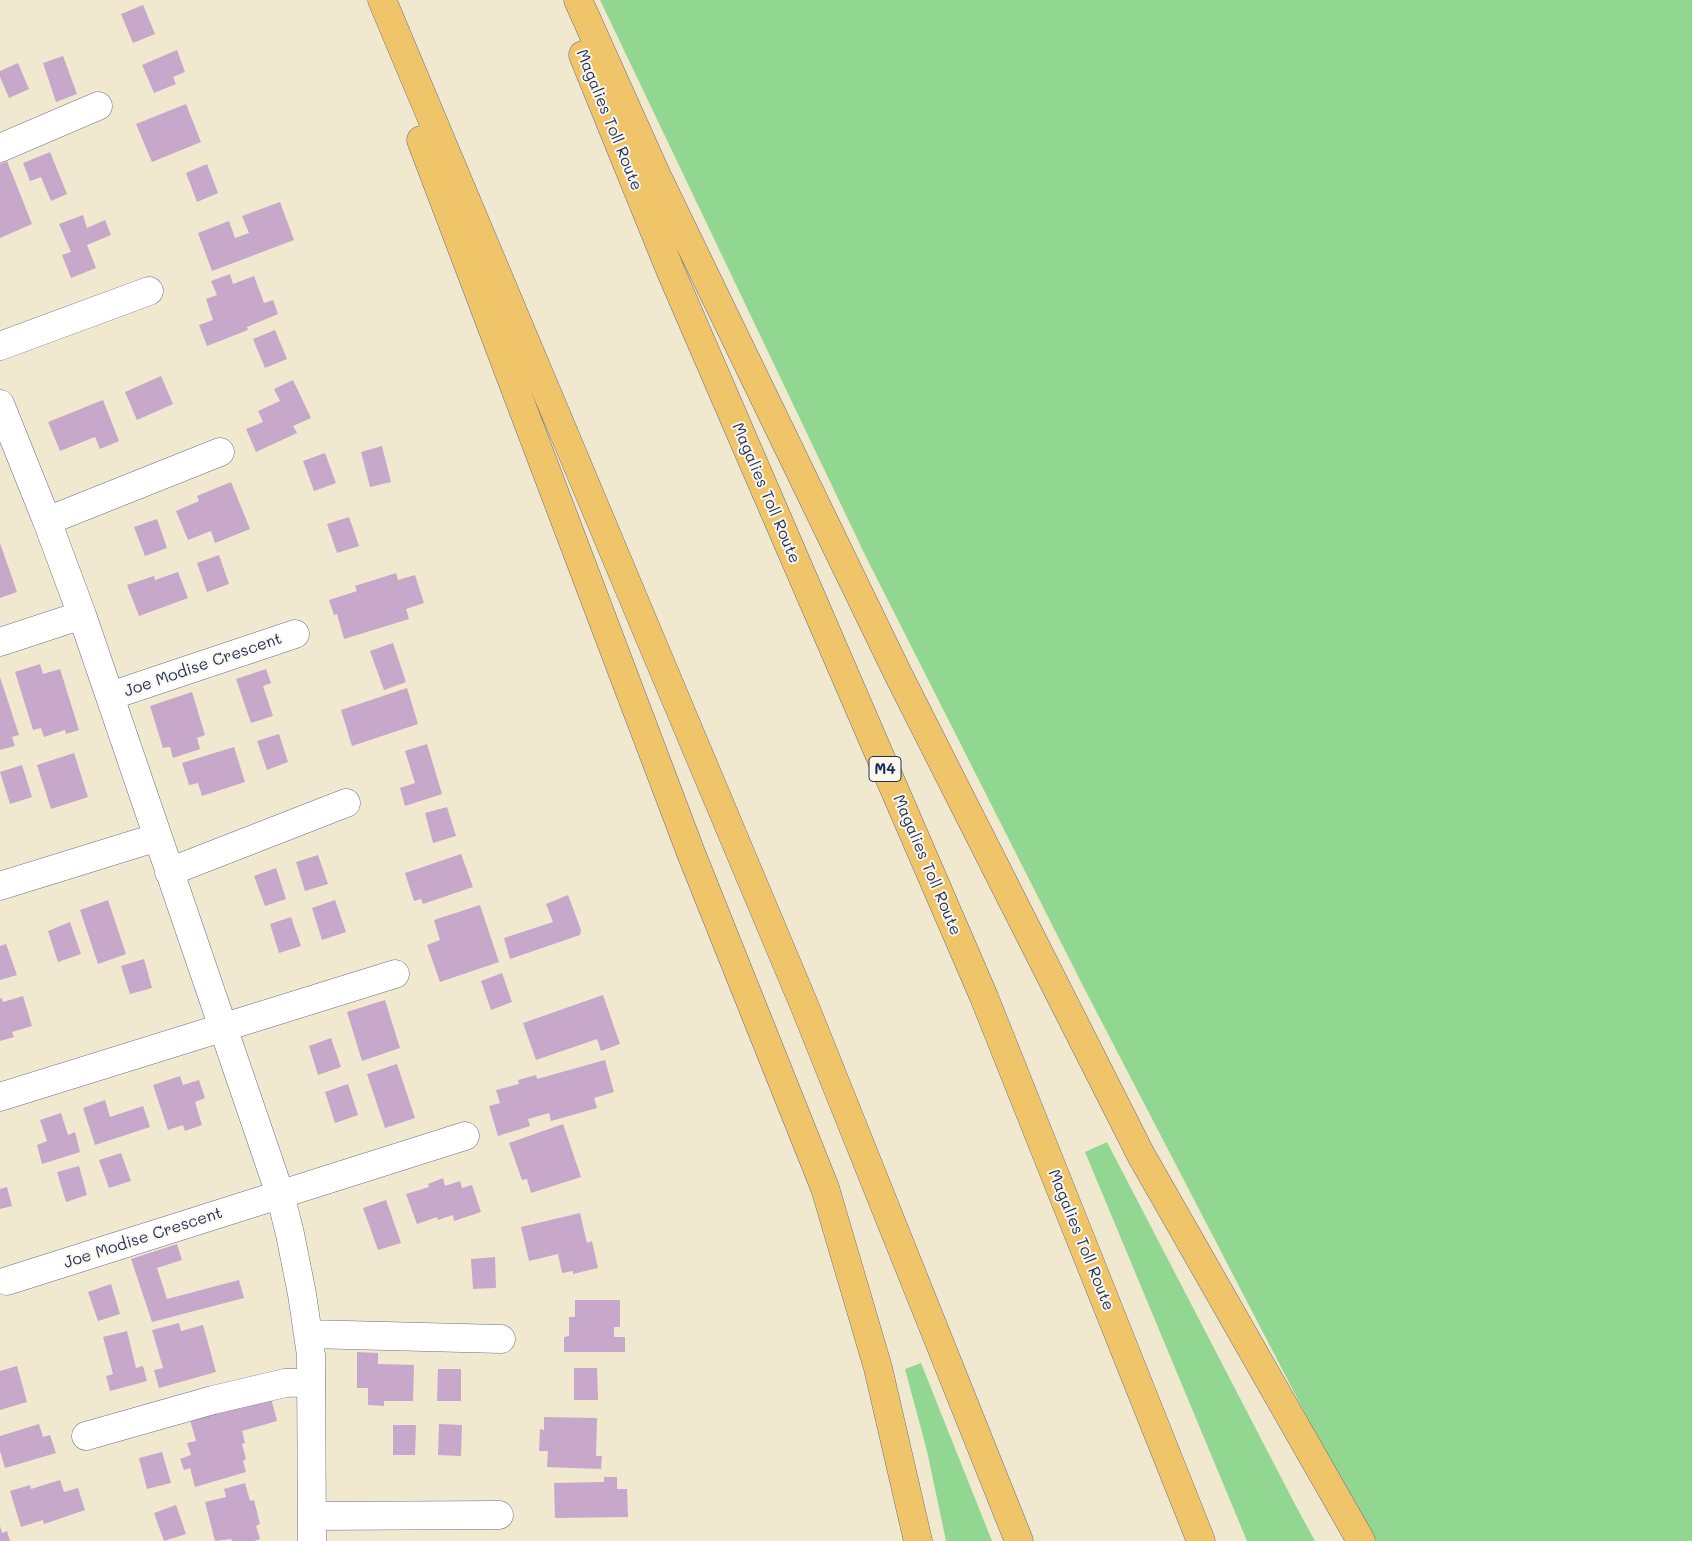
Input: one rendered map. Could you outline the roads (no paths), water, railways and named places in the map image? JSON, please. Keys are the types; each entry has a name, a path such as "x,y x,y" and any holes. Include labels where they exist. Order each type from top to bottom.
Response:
{"highway":[{"path":"368,0 691,853 825,1188 878,1368 918,1541"},
{"path":"382,0 806,1007 1019,1541"},
{"name":"Magalies Toll Route","path":"561,0 674,281 984,997 1202,1541"},
{"path":"578,0 660,183 894,665 1141,1155 1361,1541"}],"street":[{"path":"0,148 98,106"},
{"path":"0,346 149,291"},
{"name":"Joe Modise Crescent","path":"0,404 82,615 280,1194 302,1294 311,1355 312,1528 499,1515"},
{"path":"47,521 220,452"},
{"path":"0,642 82,615"},
{"name":"Joe Modise Crescent","path":"110,696 295,634"},
{"path":"169,872 346,803"},
{"path":"0,886 158,837"},
{"path":"0,1097 395,974"},
{"name":"Joe Modise Crescent","path":"7,1280 465,1136"},
{"path":"308,1334 501,1339"},
{"path":"86,1436 213,1400 285,1383 311,1382"}]}
